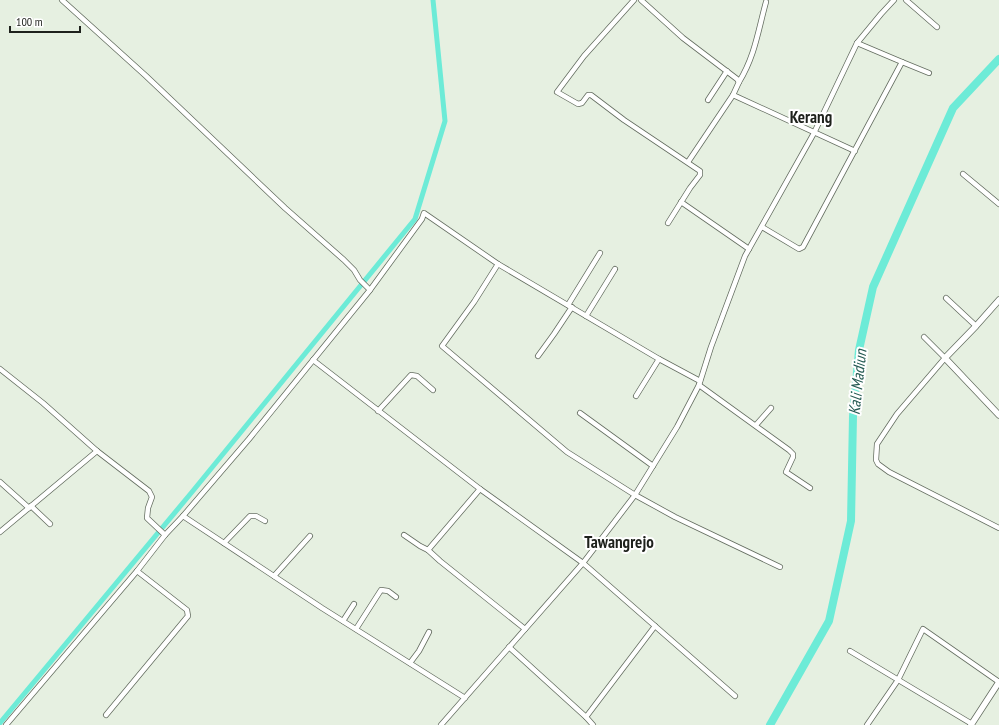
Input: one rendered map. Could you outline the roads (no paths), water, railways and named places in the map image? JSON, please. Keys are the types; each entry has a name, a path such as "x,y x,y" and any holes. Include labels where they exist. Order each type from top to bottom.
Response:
{"street":[{"path":"62,0 344,260 369,289"},
{"path":"634,0 584,56 557,92 578,104 582,103 588,95 591,95 624,120 700,171 668,223"},
{"path":"641,0 683,38 737,79 738,82"},
{"path":"441,725 583,563 635,496 677,427 700,383 711,347 749,249 814,133 857,43 894,0"},
{"path":"906,0 938,27"},
{"path":"688,162 710,127 733,95 738,82 747,69 753,54 766,2"},
{"path":"857,43 929,73"},
{"path":"762,227 802,249 902,62"},
{"path":"708,100 726,71"},
{"path":"733,95 855,151"},
{"path":"963,174 999,204"},
{"path":"681,202 749,249"},
{"path":"6,725 137,571 164,534 183,516 313,360 369,289 422,219 424,214 498,264 700,383 791,452 793,457 786,472 810,488"},
{"path":"538,356 554,334 600,253"},
{"path":"498,264 474,302 442,346 567,452 635,496 675,517 780,567"},
{"path":"586,316 615,269"},
{"path":"946,298 976,326"},
{"path":"999,300 945,358 897,414 877,444 876,460 878,464 889,472 999,528"},
{"path":"924,337 999,415"},
{"path":"636,396 659,359"},
{"path":"313,360 480,488 583,563 735,696"},
{"path":"0,369 43,403 97,451 151,494 152,497 148,508 147,518 164,534"},
{"path":"378,411 411,375 417,376 433,390"},
{"path":"756,425 771,408"},
{"path":"580,413 653,466"},
{"path":"0,532 97,451"},
{"path":"0,482 50,524"},
{"path":"428,550 480,488"},
{"path":"183,516 343,621 465,698"},
{"path":"224,543 250,516 256,516 265,520"},
{"path":"404,535 428,550 525,629"},
{"path":"274,576 310,536"},
{"path":"106,715 188,616 187,610 137,571"},
{"path":"356,629 380,590 388,591 396,597"},
{"path":"343,621 354,604"},
{"path":"586,717 655,626"},
{"path":"850,651 898,680 972,724 999,682 923,629 898,680 867,725"},
{"path":"410,663 419,651 429,632"},
{"path":"509,647 593,725"}],"waterway":[{"path":"0,723 192,492 415,219 445,121 433,0"},
{"name":"Kali Madiun","path":"770,725 829,621 851,521 853,416 859,350 873,287 953,108 999,59"}],"district":[{"name":"Kerang","path":"811,117"},
{"name":"Tawangrejo","path":"619,542"}]}
